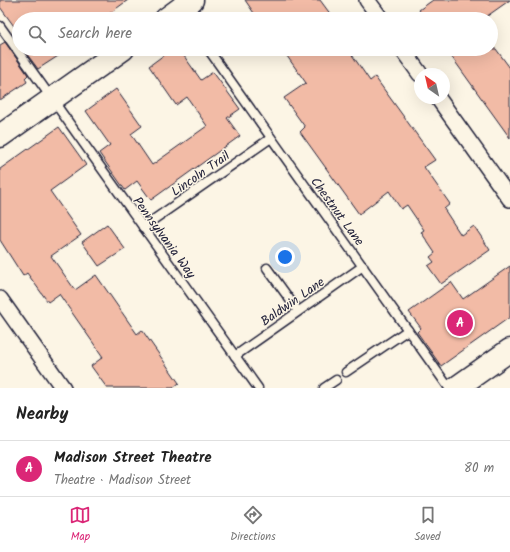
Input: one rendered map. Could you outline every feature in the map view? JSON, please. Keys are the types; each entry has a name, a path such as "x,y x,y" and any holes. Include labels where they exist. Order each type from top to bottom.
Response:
{"street":[{"path":"367,0 376,12"},
{"path":"0,136 113,56"},
{"path":"407,56 416,68"},
{"path":"442,104 510,199"},
{"path":"0,299 63,388"},
{"path":"456,388 510,350"}],"lane":[{"name":"Pennsylvania Way","path":"0,26 12,43"},
{"name":"Pennsylvania Way","path":"21,56 258,388"},
{"name":"Chestnut Lane","path":"213,56 448,388"},
{"name":"Lincoln Trail","path":"143,227 271,138"},
{"name":"Baldwin Lane","path":"235,356 363,266"},
{"path":"267,268 298,311"},
{"path":"346,372 408,330"},
{"path":"324,388 336,380"}],"building":[{"path":"0,0 128,0 112,12 12,12 12,23 0,7"},
{"path":"245,0 320,0 329,12 253,12"},
{"path":"433,0 510,0 493,12 420,12 419,10"},
{"path":"5,42 12,52 12,56 15,56 28,75 25,78 27,82 0,100 0,45"},
{"path":"498,52 510,68 510,138 451,56 498,56"},
{"path":"28,56 58,56 38,69"},
{"path":"163,56 184,56 201,80 213,72 240,109 227,118 240,136 151,200 137,181 125,190 99,153 110,145 86,111 116,89 142,126 131,134 152,165 207,126 187,97 176,105 149,66"},
{"path":"287,56 353,56 370,81 375,77 435,160 424,167 450,204 444,209 461,235 474,226 490,250 441,284 428,266 434,262 430,257 435,253 421,232 424,230 407,205 401,209 389,191 359,214 300,132 305,127 284,98 306,83"},
{"path":"59,127 86,165 50,191 81,235 51,256 75,290 96,275 137,334 142,330 179,383 173,388 107,388 91,366 103,357 59,294 48,302 27,273 23,276 0,240 0,169"},
{"path":"107,224 125,249 99,266 82,242"},
{"path":"510,266 510,317 441,366 417,332 421,328 409,312 451,282 463,299"}],"place":[{"name":"Madison Street Theatre","path":"460,323"}]}
